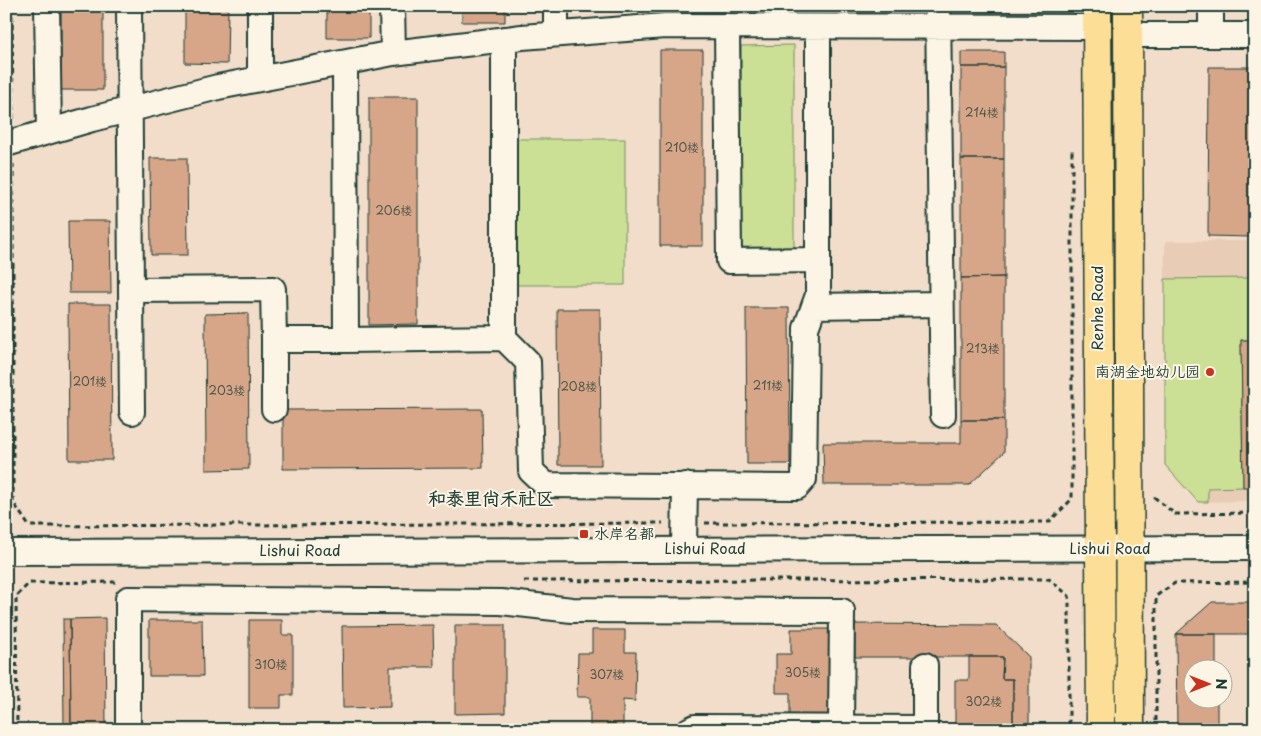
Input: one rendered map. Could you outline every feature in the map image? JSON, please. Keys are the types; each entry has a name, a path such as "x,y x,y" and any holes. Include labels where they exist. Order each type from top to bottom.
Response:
{"main road":[{"name":"Renhe Road","path":"1128,6 1130,730"},
{"name":"Renhe Road","path":"1097,17 1101,730"}],"street":[{"path":"47,6 49,131"},
{"path":"129,6 132,412"},
{"path":"260,6 260,79"},
{"path":"392,6 392,53"},
{"path":"556,6 556,34"},
{"path":"1211,6 1212,35"},
{"path":"6,144 218,87 392,53 504,39 665,26 687,16 727,26 818,27 938,17 1097,17"},
{"path":"938,17 940,304 943,415"},
{"path":"727,26 729,261 818,260"},
{"path":"504,39 504,338 528,362 531,471 546,485 797,487 804,480 806,328 818,295 818,27"},
{"path":"1128,35 1255,35"},
{"path":"345,63 346,340"},
{"path":"131,290 273,289 274,410"},
{"path":"814,306 940,304"},
{"path":"274,340 504,338"},
{"path":"684,549 685,486"},
{"name":"Lishui Road","path":"6,552 1255,548"},
{"path":"128,730 128,599 501,602 572,610 842,610 841,728"},
{"path":"689,730 695,727 925,729 925,665"}],"path":[{"path":"1154,488 1154,498 1175,514 1255,513"},
{"path":"1049,579 1069,596 1069,730"},
{"path":"1156,730 1156,596 1175,583 1255,582"}],"shaded area":[{"name":"南湖金地幼儿园","path":"1165,241 1255,241 1255,501 1198,502 1165,465"}],"green space":[{"path":"794,45 794,251 742,251 741,46"},
{"path":"513,139 625,139 625,285 513,285"},
{"name":"南湖金地幼儿园","path":"1252,278 1252,307 1255,308 1255,340 1241,340 1243,487 1208,488 1208,502 1198,502 1165,465 1165,279"}],"building":[{"path":"61,6 103,6 103,90 61,90"},
{"path":"185,6 228,6 227,64 185,63"},
{"path":"327,6 369,6 369,38 327,38"},
{"path":"462,6 505,6 505,22 462,22"},
{"path":"660,50 703,50 703,246 660,246"},
{"path":"961,52 1004,52 1004,67 961,67"},
{"path":"961,67 1004,67 1004,159 961,159"},
{"path":"1209,67 1255,67 1255,144 1251,144 1250,237 1208,236"},
{"path":"369,97 418,97 418,324 369,325"},
{"path":"1251,144 1255,144 1255,237 1250,237"},
{"path":"150,158 187,158 188,255 151,255"},
{"path":"961,159 1004,159 1004,277 961,278"},
{"path":"68,221 110,221 111,293 69,293"},
{"path":"1004,277 1004,420 961,420 961,278"},
{"path":"1252,278 1255,278 1255,308 1252,308"},
{"path":"68,304 111,304 112,460 69,460"},
{"path":"746,308 789,308 790,464 747,464"},
{"path":"557,309 600,309 601,465 558,465"},
{"path":"248,313 249,469 206,470 205,314"},
{"path":"1241,340 1255,340 1255,487 1243,487"},
{"path":"482,409 483,468 283,469 283,410"},
{"path":"961,420 1004,420 1004,452 969,485 824,485 823,443 961,443"},
{"path":"1212,602 1255,602 1255,634 1176,634"},
{"path":"105,618 106,730 71,730 70,619"},
{"path":"63,619 70,619 71,730 64,730"},
{"path":"149,620 202,620 203,676 149,676"},
{"path":"249,620 282,620 282,635 293,635 293,695 281,695 281,708 249,708"},
{"path":"855,624 996,625 1029,657 1029,730 1001,730 1001,727 1013,727 1013,679 1002,679 1003,657 855,657"},
{"path":"433,625 434,667 390,667 390,707 343,708 342,626"},
{"path":"455,625 505,625 505,713 455,714"},
{"path":"791,629 831,629 830,715 790,715 790,693 776,693 776,654 791,654"},
{"path":"592,630 625,630 625,652 636,652 635,701 623,700 623,730 590,730 590,697 577,697 578,653 592,653"},
{"path":"1176,634 1216,634 1216,658 1184,658 1184,708 1217,708 1217,730 1177,730"},
{"path":"969,657 1003,657 1002,679 1013,679 1013,727 1001,727 1001,730 968,730 968,724 955,724 955,680 969,680"}],"place":[{"name":"南湖金地幼儿园","path":"1210,372"},
{"name":"水岸名都","path":"584,534"}],"district":[{"name":"和泰里尚禾社区","path":"491,499"}]}
